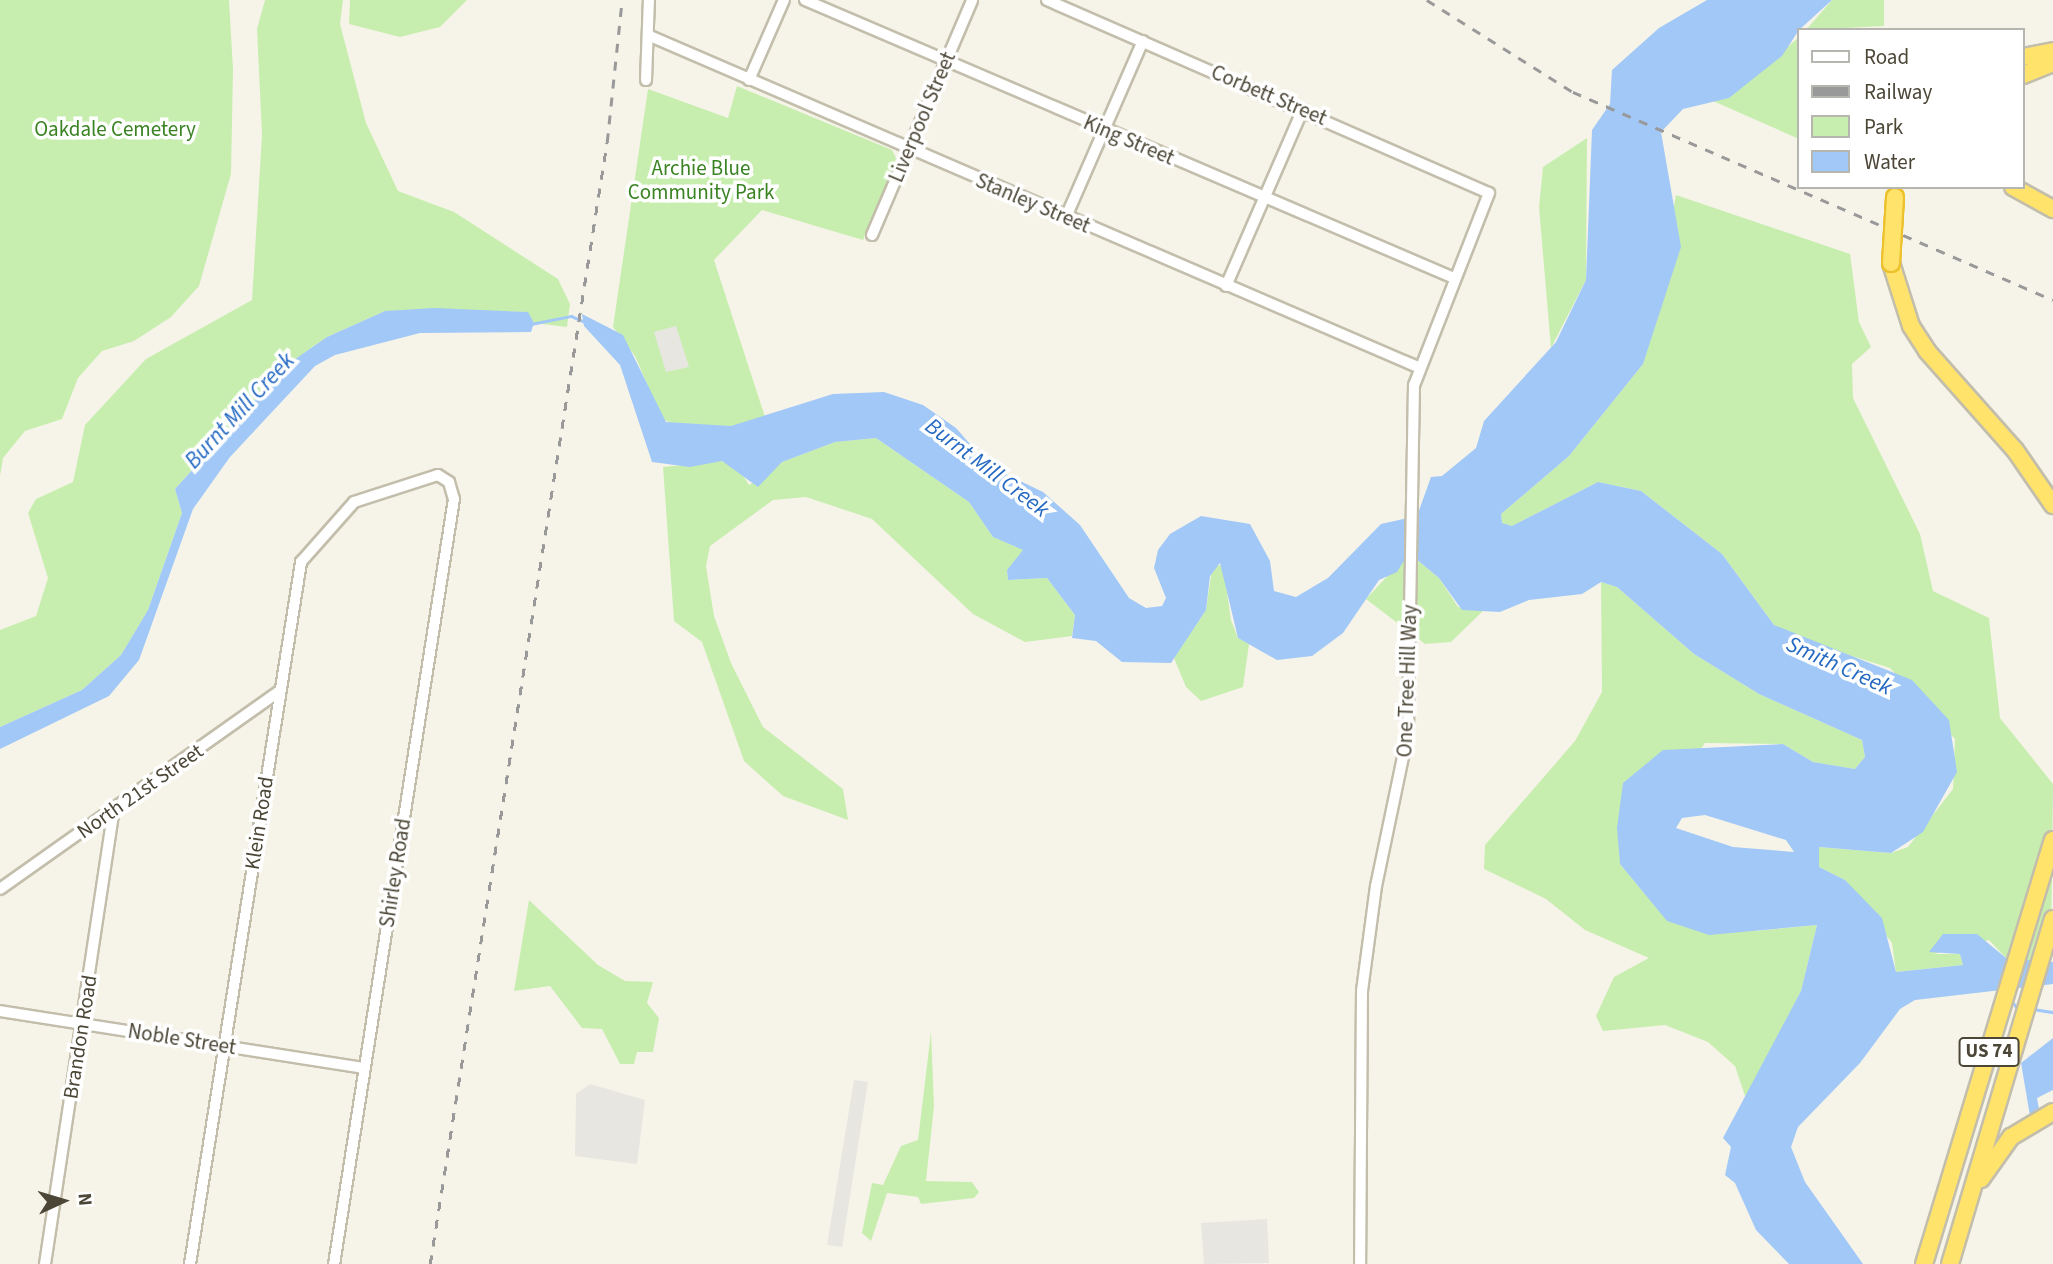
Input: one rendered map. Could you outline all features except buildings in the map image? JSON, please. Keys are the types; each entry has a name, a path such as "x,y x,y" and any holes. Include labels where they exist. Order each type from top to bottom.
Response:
{"highway":[{"path":"2025,57 2053,51"},
{"path":"2025,74 2053,63"},
{"path":"2017,189 2053,209"},
{"path":"1897,192 1891,263 1911,326 1927,351 2015,450 2053,505"},
{"name":"US 74","path":"1924,1264 2053,840"},
{"name":"US 74","path":"1950,1264 2053,919"},
{"path":"1970,1196 2011,1137 2053,1112"}],"street":[{"path":"646,80 650,36 649,0"},
{"path":"750,80 784,0"},
{"name":"King Street","path":"805,0 1454,278"},
{"name":"Liverpool Street","path":"872,235 972,0"},
{"name":"Corbett Street","path":"1047,0 1303,109 1489,193"},
{"name":"Stanley Street","path":"650,36 1418,367"},
{"path":"1066,217 1143,41"},
{"path":"1226,286 1303,109"},
{"name":"One Tree Hill Way","path":"1360,1264 1362,991 1376,886 1405,760 1413,397 1418,367 1489,193"},
{"name":"Klein Road","path":"190,1264 222,1045 304,555 354,502 431,475 449,482"},
{"name":"Shirley Road","path":"334,1264 454,499 449,482"},
{"name":"North 21st Street","path":"0,889 280,691"},
{"name":"Brandon Road","path":"45,1264 114,810"},
{"name":"Noble Street","path":"0,1011 365,1068"}],"green space":[{"name":"Oakdale Cemetery","path":"0,0 229,0 233,69 231,174 199,286 171,317 134,341 102,351 78,378 62,419 25,431 3,458 0,476"},
{"path":"265,0 343,0 340,24 366,123 398,191 454,212 558,279 570,304 567,327 534,323 527,312 385,311 327,337 288,364 175,489 182,513 148,610 121,655 82,690 0,727 0,630 36,616 48,578 28,513 36,499 73,482 85,425 146,359 252,300 262,135 257,29"},
{"path":"350,0 467,0 440,27 400,37 349,24"},
{"path":"1832,0 1884,0 1884,26 1808,28"},
{"path":"1798,38 1798,139 1713,101 1729,98"},
{"name":"Archie Blue Community Park","path":"737,86 892,150 897,160 863,240 762,210 714,260 765,417 731,426 676,425 662,419 635,356 613,327 648,89 728,118"},
{"path":"1587,138 1586,280 1551,348 1539,207 1543,167"},
{"path":"1676,195 1850,254 1859,322 1871,347 1852,364 1853,398 1920,534 1933,591 1989,618 2000,718 2053,784 2051,962 2006,958 1989,940 1934,954 1960,954 1963,965 1896,972 1892,943 1845,880 1819,867 1819,847 1891,853 1908,847 1953,789 1955,739 1890,668 1798,639 1774,625 1722,554 1641,491 1598,482 1512,526 1502,524 1501,514 1569,456 1643,364"},
{"path":"876,438 969,502 993,537 1024,550 1007,570 1008,580 1047,578 1075,615 1072,636 1025,642 973,614 872,519 806,497 773,500 710,546 706,566 714,616 731,663 763,727 843,789 848,820 783,796 744,761 702,642 674,621 663,467 722,461 739,469 749,485 782,462 835,442"},
{"path":"1409,553 1439,578 1458,607 1483,611 1451,642 1425,644 1366,599"},
{"path":"1223,564 1231,620 1238,638 1249,644 1243,687 1201,701 1186,687 1174,658 1206,610 1212,568"},
{"path":"1601,582 1617,587 1694,654 1759,694 1862,740 1865,757 1855,769 1813,762 1783,744 1705,743 1620,864 1652,902 1755,931 1817,925 1801,991 1746,1099 1735,1066 1708,1042 1665,1025 1603,1031 1596,1016 1614,977 1649,958 1585,930 1546,899 1484,869 1485,845 1575,741 1602,692"},
{"path":"529,900 598,965 625,981 653,982 647,1003 659,1018 653,1052 637,1052 634,1064 620,1064 602,1029 582,1028 550,986 514,991"},
{"path":"931,1032 934,1106 926,1181 972,1182 979,1192 974,1198 921,1204 918,1197 887,1193 871,1241 862,1233 872,1183 883,1185 901,1146 918,1140"}],"shaded area":[{"path":"676,326 689,367 666,372 654,332"},
{"path":"854,1080 868,1082 842,1247 827,1245"},
{"path":"590,1084 645,1100 637,1164 575,1156 576,1094"},
{"path":"1267,1219 1269,1263 1204,1264 1201,1223"}],"water":[{"name":"Smith Creek","path":"1707,0 1832,0 1798,28 1782,56 1729,98 1683,109 1661,132 1681,247 1643,364 1569,456 1501,514 1502,523 1512,526 1598,482 1641,491 1722,554 1774,625 1912,680 1949,720 1957,772 1923,832 1891,853 1819,847 1819,867 1845,880 1882,918 1896,972 1963,965 1960,954 1929,952 1943,934 1977,934 2006,958 2053,962 2053,984 1915,1000 1900,1009 1860,1063 1798,1127 1791,1147 1805,1182 1863,1264 1789,1264 1756,1230 1735,1183 1725,1175 1731,1147 1723,1138 1801,991 1817,925 1709,935 1667,921 1620,864 1617,828 1623,783 1663,750 1783,744 1813,762 1855,769 1865,757 1862,740 1759,694 1694,654 1617,587 1601,582 1582,594 1529,600 1500,612 1462,610 1439,578 1409,553 1397,572 1379,580 1343,633 1312,656 1277,660 1238,638 1220,563 1210,576 1206,610 1171,663 1122,662 1096,641 1072,638 1075,615 1047,578 1008,580 1007,570 1023,550 993,537 969,502 876,438 835,442 782,462 758,487 722,461 690,467 652,462 620,365 584,326 582,314 623,335 666,422 731,426 833,394 884,392 923,405 956,428 989,466 1043,492 1080,525 1129,598 1146,608 1162,606 1166,598 1154,568 1158,550 1170,534 1201,516 1250,524 1270,561 1274,591 1296,597 1328,578 1381,524 1417,516 1431,477 1442,476 1476,448 1484,421 1556,342 1586,280 1592,130 1610,104 1612,70 1659,28","holes":["1705,815 1786,840 1794,852 1733,847 1676,828 1682,818"]},
{"path":"434,308 528,312 534,323 531,332 420,333 335,355 315,366 230,457 193,509 139,660 109,696 0,749 0,727 82,690 121,655 148,610 182,513 175,489 288,364 327,337 385,311"},
{"path":"2053,1038 2053,1090 2037,1098 2039,1109 2030,1116 2021,1063"}],"waterway":[{"name":"Burnt Mill Creek","path":"531,324 571,316 585,322"},
{"path":"2010,999 2019,1010"},
{"path":"2033,1009 2053,1012"}],"railway":[{"path":"430,1264 607,142 622,0"},
{"path":"1427,0 1573,92 2053,300"}]}
